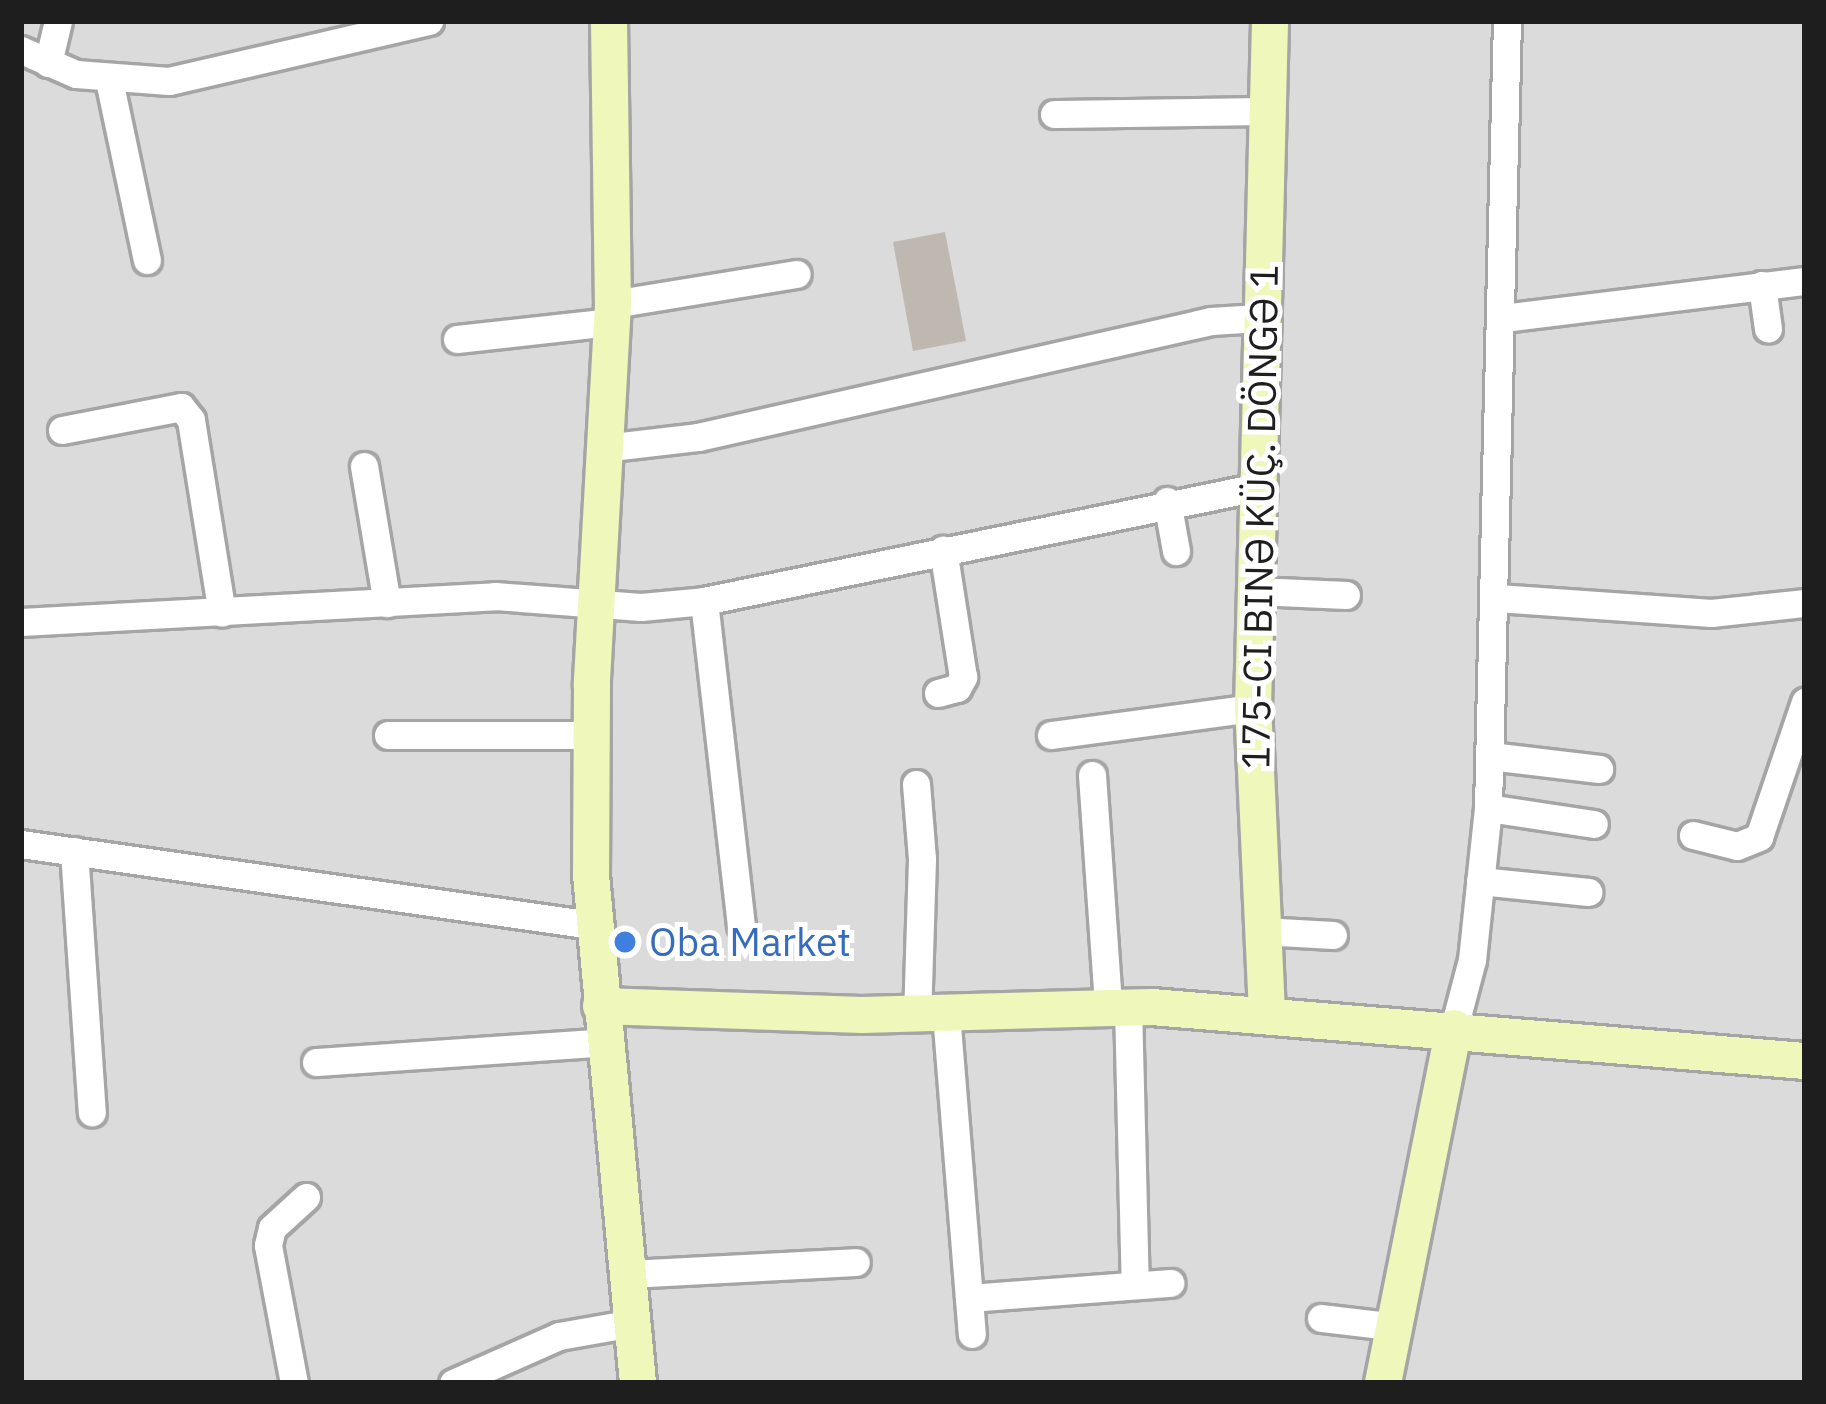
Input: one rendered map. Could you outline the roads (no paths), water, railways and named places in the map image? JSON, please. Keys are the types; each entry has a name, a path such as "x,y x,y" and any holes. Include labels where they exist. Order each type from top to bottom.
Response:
{"street":[{"path":"48,63 58,21"},
{"path":"21,50 109,80 169,81 429,21"},
{"path":"609,21 612,313 595,605 592,925 638,1383"},
{"path":"1267,1013 1253,708 1259,318 1270,21"},
{"path":"1383,1383 1454,1028 1472,960 1488,808 1498,598 1507,21"},
{"path":"109,80 147,260"},
{"path":"1054,114 1268,111"},
{"path":"457,339 797,274"},
{"path":"1503,318 1805,281"},
{"path":"1762,285 1768,328"},
{"path":"604,448 698,437 1211,321 1259,318"},
{"path":"62,430 181,407 191,420 222,613"},
{"path":"364,466 387,603"},
{"path":"21,622 495,596 595,605 704,601 1167,501 1258,487"},
{"path":"1167,501 1176,551"},
{"path":"938,693 958,688 962,677 944,550"},
{"path":"1256,591 1346,595"},
{"path":"1498,598 1711,613 1805,603"},
{"path":"704,601 741,925"},
{"path":"1693,835 1737,846 1760,837 1805,702"},
{"path":"1052,735 1253,708"},
{"path":"388,735 591,736"},
{"path":"1490,756 1599,769"},
{"path":"1092,776 1118,1006 1135,1286"},
{"path":"916,784 932,1014 971,1334"},
{"path":"1488,808 1594,824"},
{"path":"21,844 592,925"},
{"path":"74,851 92,1112"},
{"path":"1480,881 1588,892"},
{"path":"1261,932 1333,935"},
{"path":"316,1062 603,1024 1118,1006 1267,1013 1805,1061"},
{"path":"294,1383 268,1245 272,1228 306,1197"},
{"path":"628,1274 856,1262"},
{"path":"969,1298 1170,1283"},
{"path":"1321,1318 1397,1327"},
{"path":"453,1383 559,1336 633,1322"}],"place":[{"name":"Oba Market","path":"625,942"}]}
